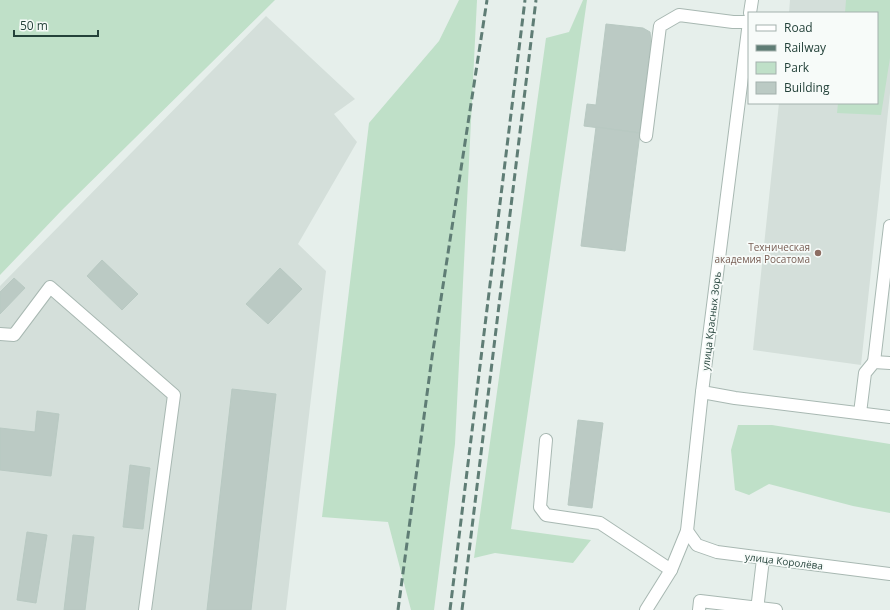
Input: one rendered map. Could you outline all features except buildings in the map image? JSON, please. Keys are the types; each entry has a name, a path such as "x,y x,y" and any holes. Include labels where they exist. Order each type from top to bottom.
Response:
{"street":[{"path":"750,12 752,0"},
{"path":"646,136 660,26 679,15 733,22 748,22"},
{"name":"улица Красных Зорь","path":"646,610 671,570 687,531 702,392 748,30"},
{"path":"860,413 865,373 874,362 890,226"},
{"path":"0,334 14,335 50,287 174,395 146,610"},
{"path":"874,362 890,363"},
{"path":"702,392 735,398 890,417"},
{"path":"546,440 540,507 546,515 600,523 671,570"},
{"name":"улица Королёва","path":"687,531 696,545 717,552 890,574"},
{"path":"757,609 763,559"},
{"path":"699,610 700,601 757,609 776,610"}],"shaded area":[{"name":"Техническая академия Росатома","path":"790,0 890,0 890,93 861,365 753,350 779,104 878,104 878,12 789,12"},
{"path":"266,16 355,99 334,114 357,142 298,244 326,271 286,610 0,610 0,286"}],"green space":[{"path":"0,0 275,0 62,210 0,275"},
{"path":"459,0 477,0 455,444 434,610 411,610 388,522 322,517 369,123 439,41"},
{"path":"583,0 587,0 511,529 591,540 573,563 495,553 474,558 546,38 569,32"},
{"path":"846,0 890,0 890,58 881,115 837,113 838,104 878,104 878,12 845,12"},
{"path":"738,425 772,425 890,444 890,513 853,506 769,484 749,495 735,490 731,450"}],"railway":[{"path":"398,610 432,357 487,0"},
{"path":"450,610 525,0"},
{"path":"462,610 536,0"}],"place":[{"name":"Техническая академия Росатома","path":"818,253"}]}
